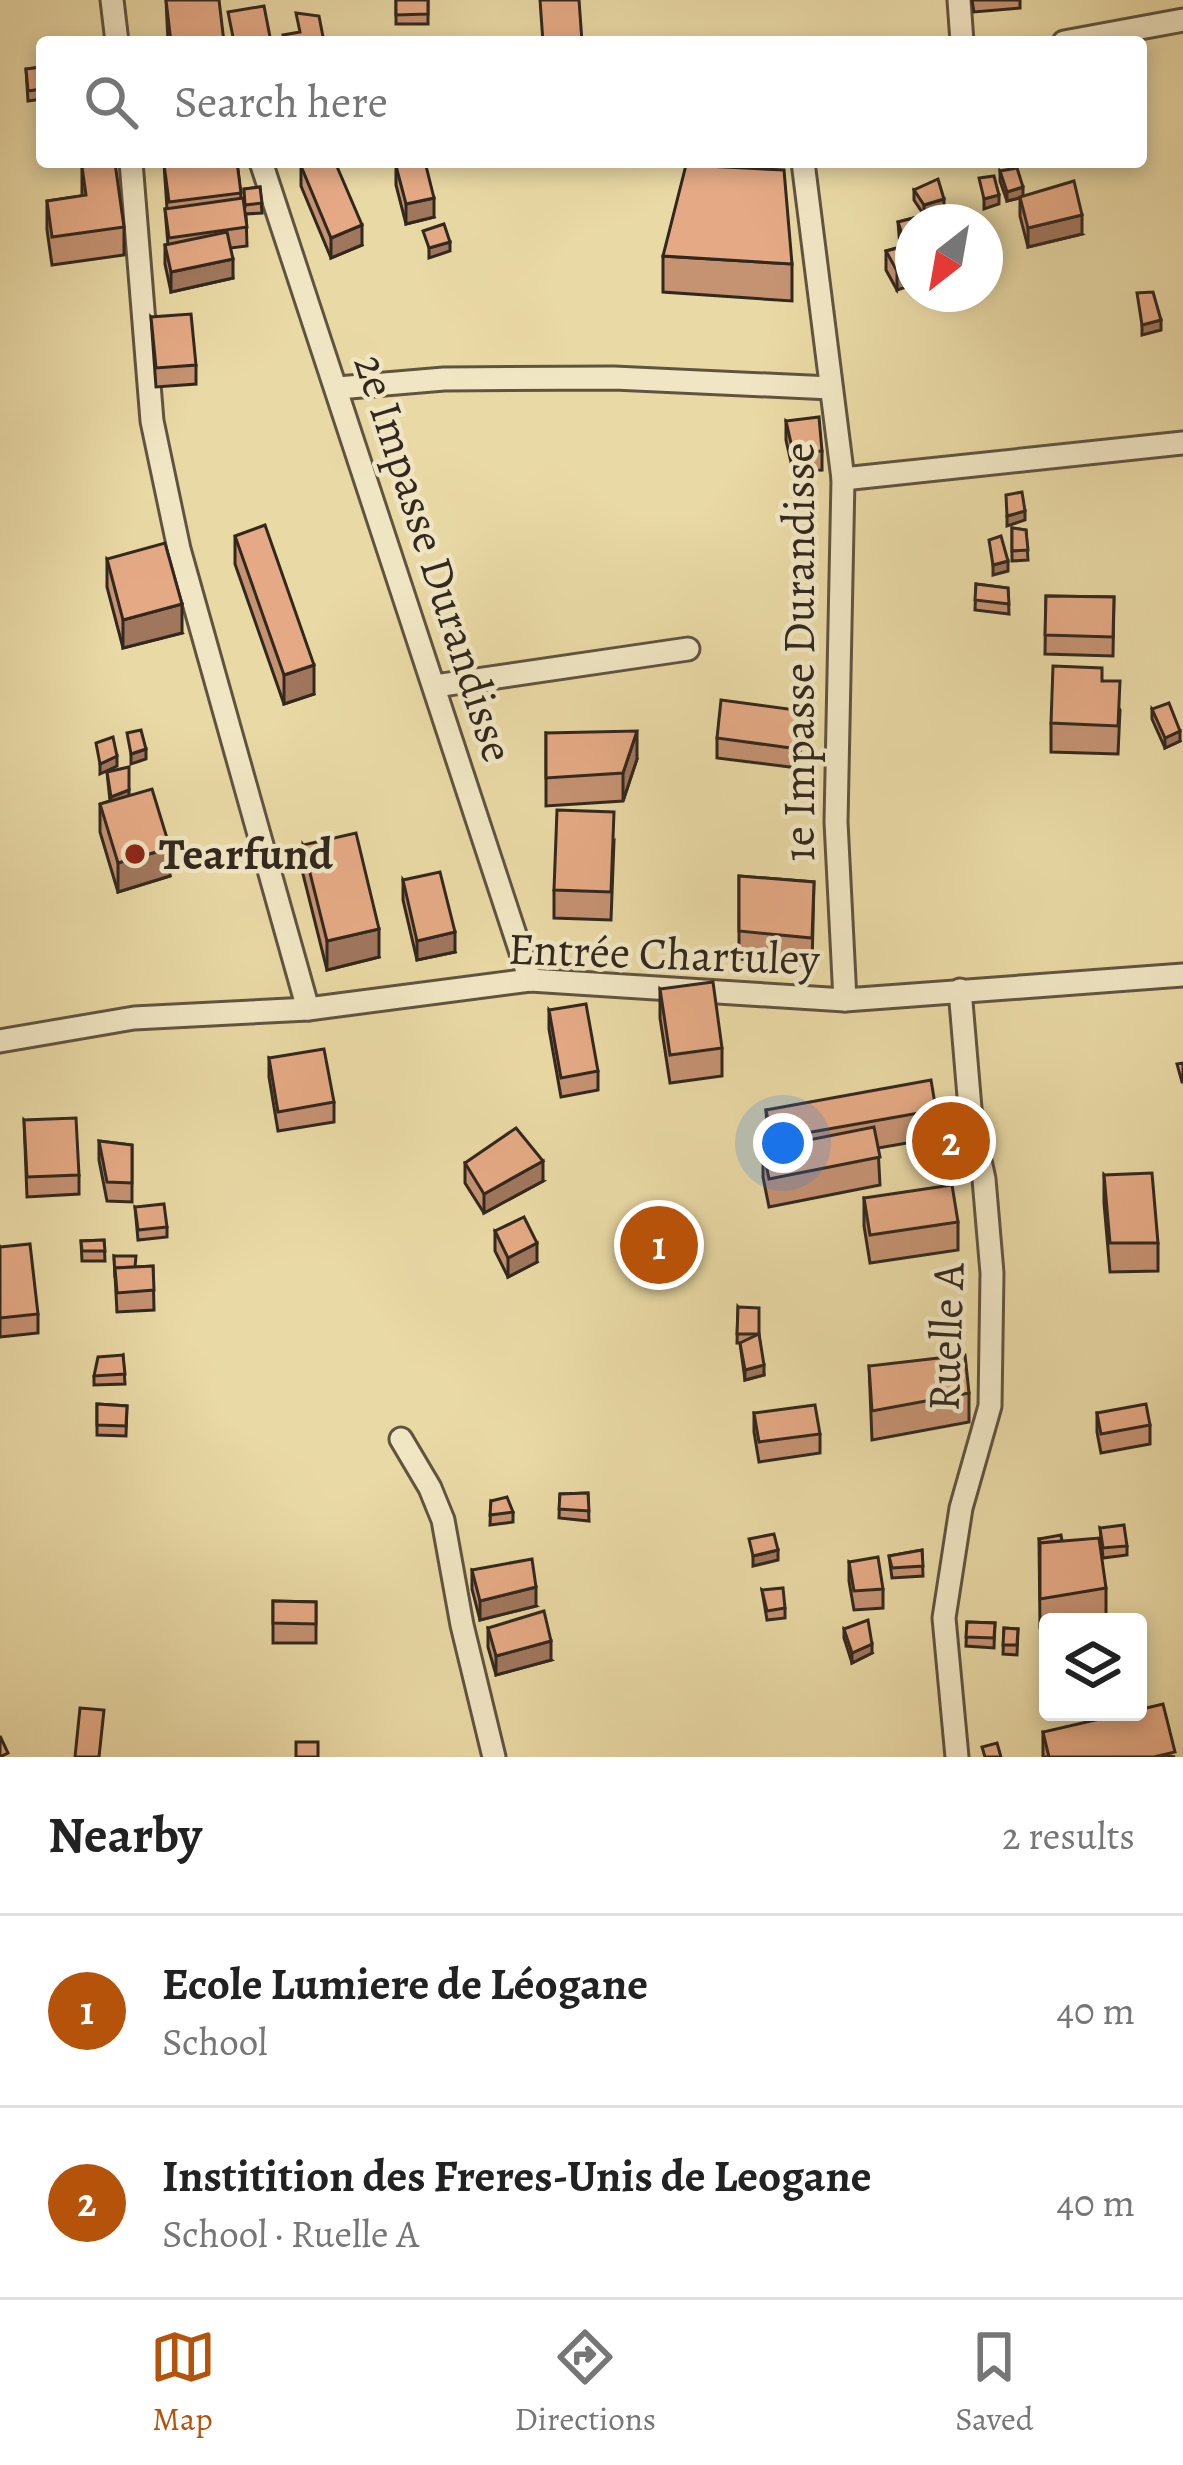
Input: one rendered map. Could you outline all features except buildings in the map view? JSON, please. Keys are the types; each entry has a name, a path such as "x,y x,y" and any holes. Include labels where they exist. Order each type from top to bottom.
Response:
{"street":[{"path":"112,0 116,36"},
{"path":"959,0 962,36"},
{"path":"1096,36 1183,20"},
{"path":"131,168 152,421 178,549 308,1010"},
{"name":"2e Impasse Durandisse","path":"263,168 530,980"},
{"name":"1e Impasse Durandisse","path":"804,168 843,478 836,822 845,1000"},
{"path":"338,388 445,379 614,377 831,388"},
{"path":"843,478 1183,443"},
{"path":"435,686 688,649"},
{"name":"Entrée Chartuley","path":"0,1041 134,1018 308,1010 530,980 845,1000 1183,975"},
{"name":"Ruelle A","path":"957,1757 944,1618 961,1508 990,1406 992,1273 984,1179 970,1120 960,990"},
{"path":"400,1439 443,1520 494,1757"}],"place":[{"name":"Tearfund","path":"135,854"},
{"name":"Institition des Freres-Unis de Leogane","path":"951,1141"},
{"name":"Ecole Lumiere de Léogane","path":"659,1245"}]}
